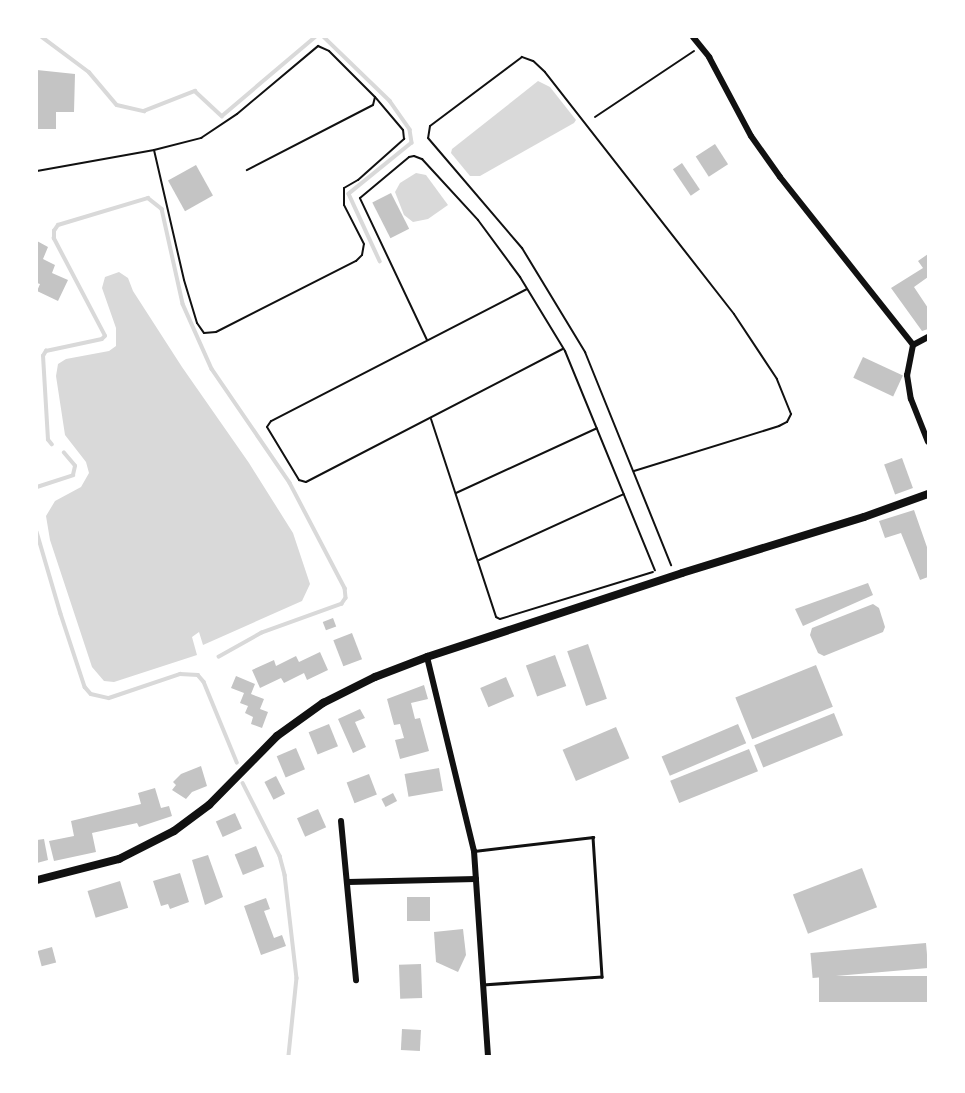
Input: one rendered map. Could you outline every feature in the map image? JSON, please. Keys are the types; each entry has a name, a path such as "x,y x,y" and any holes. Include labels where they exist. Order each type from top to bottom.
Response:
{"street":[{"path":"693,37 751,136 780,177 913,345 907,375 911,399 928,442"},
{"path":"913,345 928,337"},
{"path":"37,880 119,859 174,831 209,805 277,736 323,703 375,677 427,657 928,494"},
{"path":"427,657 474,851 488,1056"},
{"path":"341,821 356,980"},
{"path":"348,882 476,879"}],"lane":[{"path":"474,851 593,837 602,977 483,985"}],"path":[{"path":"37,171 154,150 201,138 221,126 318,46 329,51 375,97 403,130 404,139 358,180 344,188 344,205 364,244 362,255 356,261 216,332 204,333 197,323 184,280 154,150"},
{"path":"595,117 701,47"},
{"path":"634,471 779,426 787,422 791,414 777,379 726,303 553,82 533,61 522,57 430,126 428,138 522,248 585,352 670,562 673,576"},
{"path":"247,170 373,105 375,97"},
{"path":"427,340 360,198 409,157 422,159 478,220 527,288 564,349 598,427 658,581"},
{"path":"527,288 271,421 267,427 299,480 306,482 564,349"},
{"path":"430,418 495,613 500,619 655,571"},
{"path":"455,493 598,427"},
{"path":"477,560 625,494"}],"shaded area":[{"path":"538,81 550,87 576,120 574,123 480,176 470,176 451,153 452,149"},
{"path":"416,173 426,175 448,205 428,219 413,222 404,215 395,192 400,183"},
{"path":"119,272 128,278 133,291 182,367 249,463 293,533 310,584 302,601 203,645 199,632 192,637 197,655 114,682 104,681 92,667 50,540 46,516 55,501 81,487 89,473 86,462 65,435 56,376 58,364 66,359 109,351 116,346 116,328 102,288 105,277"}],"building":[{"path":"37,70 75,74 74,112 56,112 56,129 37,129"},
{"path":"715,144 728,164 709,177 696,157"},
{"path":"682,163 700,190 691,196 673,169"},
{"path":"196,165 213,196 185,211 168,181"},
{"path":"391,193 409,229 390,238 372,203"},
{"path":"37,241 48,247 43,259 55,265 52,273 68,280 58,301 37,291 40,284 37,283"},
{"path":"928,254 928,277 914,287 928,308 928,329 922,331 891,288 923,268 918,261"},
{"path":"863,357 903,376 893,396 853,378"},
{"path":"902,458 913,488 895,495 884,464"},
{"path":"914,510 928,550 928,577 920,580 901,533 885,538 879,521"},
{"path":"868,583 873,595 803,626 795,609"},
{"path":"873,604 879,608 885,627 883,632 824,656 818,653 810,635 812,628"},
{"path":"333,618 336,626 326,630 323,622"},
{"path":"352,633 362,659 343,666 333,640"},
{"path":"588,644 607,699 586,706 567,651"},
{"path":"320,652 328,670 307,680 304,673 284,683 281,678 260,688 252,670 274,660 276,666 296,656 299,662"},
{"path":"555,655 566,686 537,697 526,666"},
{"path":"816,665 833,707 752,739 735,698"},
{"path":"236,676 255,684 251,694 264,699 260,709 268,712 262,728 251,724 253,717 245,713 248,706 240,703 244,693 231,688"},
{"path":"506,677 514,696 488,707 480,688"},
{"path":"424,685 428,699 411,703 415,719 420,718 429,751 400,759 395,740 404,738 400,724 394,725 387,699"},
{"path":"360,709 365,718 355,722 366,747 353,753 338,719"},
{"path":"834,713 843,735 763,767 754,745"},
{"path":"329,724 338,746 318,754 309,732"},
{"path":"738,724 746,743 670,776 662,756"},
{"path":"616,727 629,758 576,781 563,750"},
{"path":"296,748 305,769 286,777 277,756"},
{"path":"749,749 758,771 679,803 670,781"},
{"path":"201,766 207,786 192,792 186,799 172,790 176,785 173,782 181,774"},
{"path":"439,768 443,791 409,797 405,774"},
{"path":"369,774 377,795 354,803 347,783"},
{"path":"276,776 285,794 273,800 264,782"},
{"path":"155,788 161,808 169,806 172,816 139,827 137,823 92,833 96,852 54,861 49,841 74,836 71,821 141,804 138,793"},
{"path":"393,793 397,801 386,807 381,799"},
{"path":"318,809 326,827 305,837 297,818"},
{"path":"235,813 242,829 223,837 216,822"},
{"path":"44,839 48,860 37,863 37,840"},
{"path":"256,846 264,866 243,875 235,855"},
{"path":"208,855 223,897 205,905 192,860"},
{"path":"862,868 877,907 808,934 793,895"},
{"path":"180,873 189,902 170,909 168,904 161,906 153,881"},
{"path":"120,881 128,908 96,918 87,891"},
{"path":"407,897 430,897 430,921 407,921"},
{"path":"266,898 270,909 264,911 274,938 282,935 286,946 261,955 244,906"},
{"path":"463,929 466,955 458,972 436,962 434,932"},
{"path":"926,943 928,968 813,978 810,953"},
{"path":"52,947 56,962 42,966 38,951"},
{"path":"421,964 422,998 400,999 399,965"},
{"path":"819,976 928,976 928,1002 819,1002"},
{"path":"402,1029 421,1030 420,1051 401,1050"}],"waterway":[{"path":"42,37 89,72 117,105 144,111 195,91 222,116 315,37"},
{"path":"324,37 390,101 410,130 412,143 349,194 380,261"},
{"path":"52,445 48,440 43,356 46,351 102,339 105,336 54,239 54,231 58,225 148,198 162,209 183,304 212,369 290,483 345,588 346,598 342,604 262,633 219,657"},
{"path":"37,487 73,475 75,466 64,453"},
{"path":"37,532 85,687 91,694 109,698 180,674 198,675 204,682 237,762"},
{"path":"243,783 280,856 285,875 297,978 289,1056"}]}
